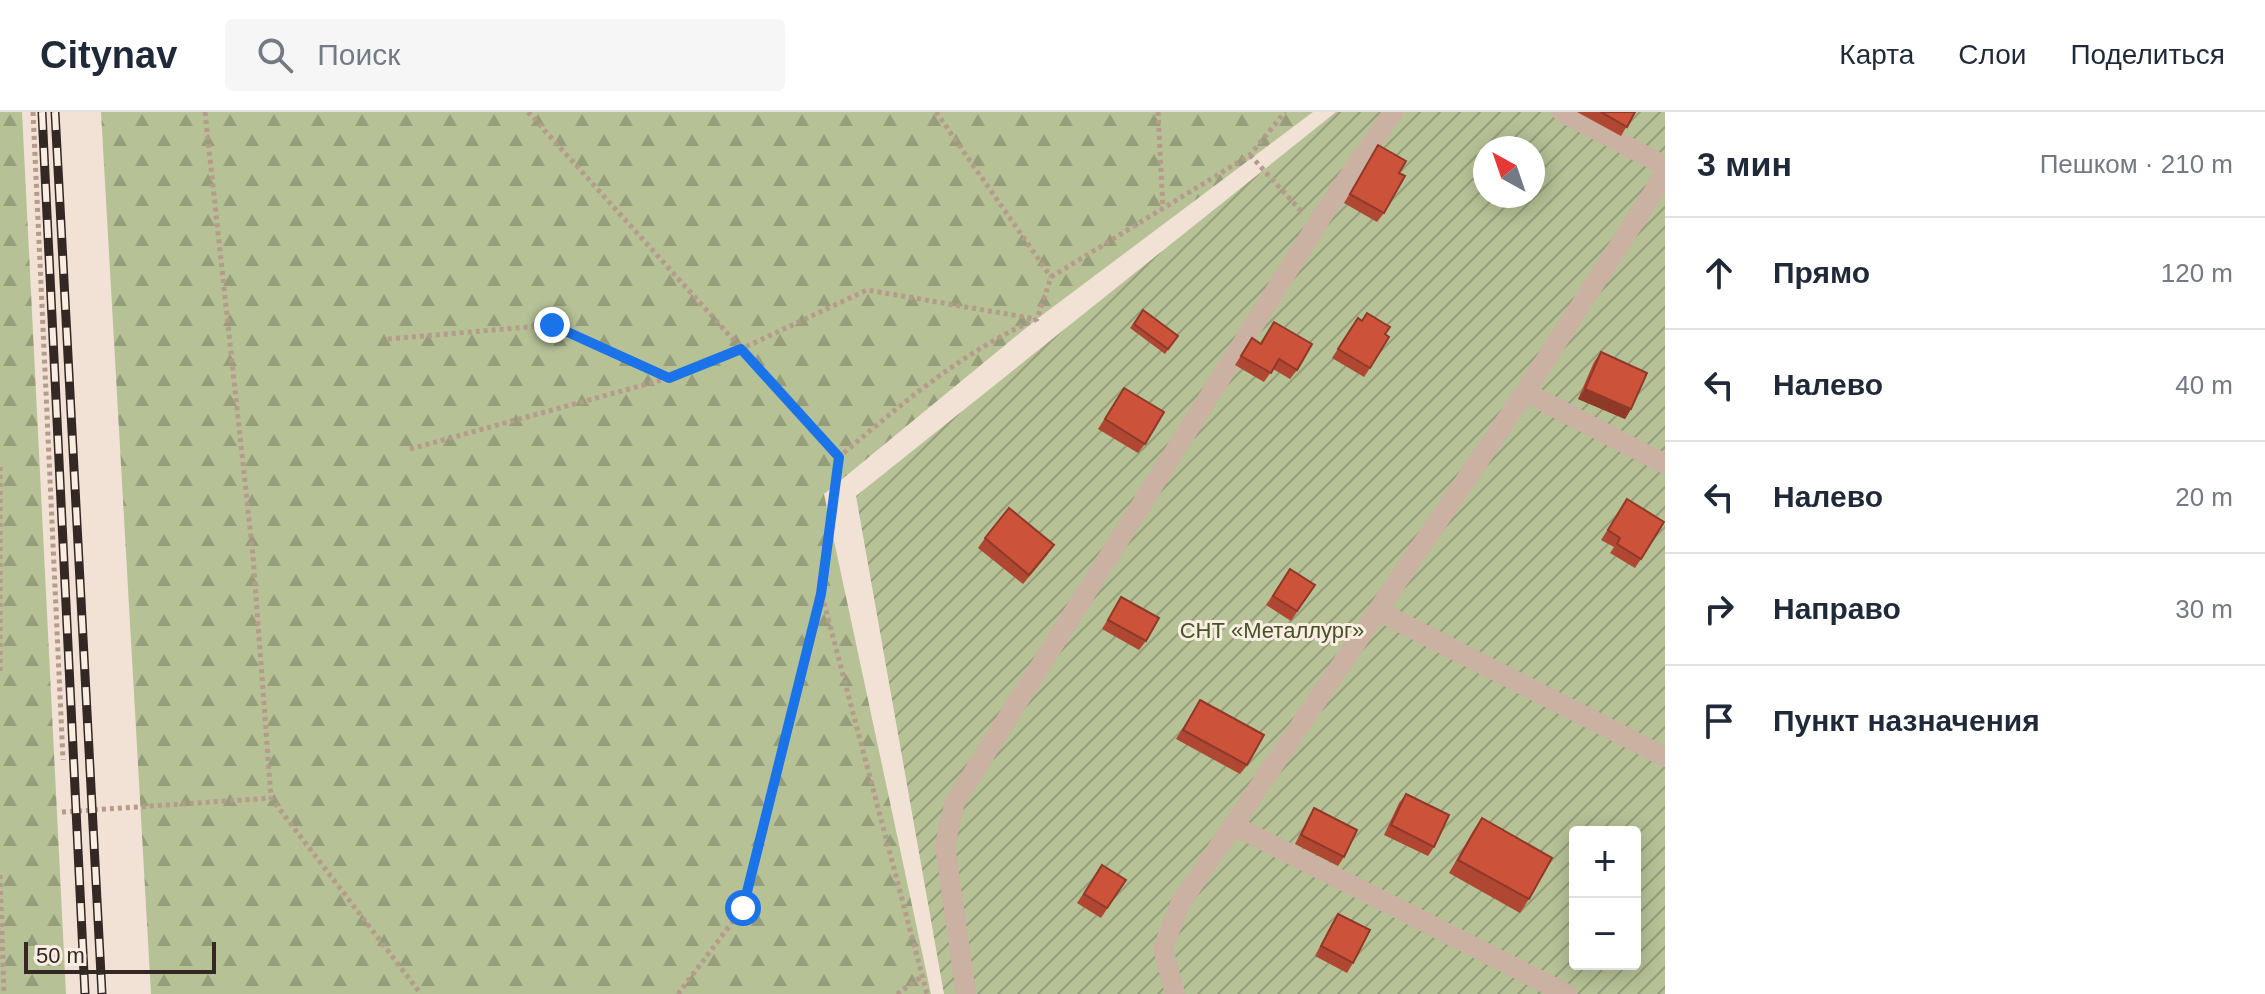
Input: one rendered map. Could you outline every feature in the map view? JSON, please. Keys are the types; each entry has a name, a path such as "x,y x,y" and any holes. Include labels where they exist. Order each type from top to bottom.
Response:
{"street":[{"path":"966,994 945,845 955,802 1315,226 1393,112"},
{"path":"1562,112 1665,166"},
{"path":"1175,994 1163,948 1180,904 1525,392 1665,174"},
{"path":"1525,392 1665,464"},
{"path":"1378,611 1665,757"},
{"path":"1233,825 1567,994"}],"path":[{"path":"33,112 63,760"},
{"path":"205,112 253,556 271,798 421,994"},
{"path":"528,112 839,457"},
{"path":"936,112 1051,277"},
{"path":"1158,112 1163,208"},
{"path":"678,994 743,908 821,594 839,457 902,404 1006,332 1037,319 1051,277 1250,155 1285,112"},
{"path":"1250,155 1315,226"},
{"path":"410,449 669,378 741,349 867,290 1037,319"},
{"path":"388,339 552,325 669,378"},
{"path":"0,467 0,672"},
{"path":"821,594 927,994"},
{"path":"62,812 271,798"},
{"path":"0,875 4,994"},
{"path":"897,994 924,975"}],"green space":[{"path":"0,112 22,112 66,994 0,994"},
{"path":"101,112 1313,112 1037,319 824,494 931,994 151,994"},
{"name":"СНТ «Металлург»","path":"1336,112 1665,112 1665,994 944,994 856,496"}],"building":[{"path":"1601,112 1635,112 1627,127"},
{"path":"1378,145 1406,161 1399,173 1405,176 1384,213 1350,194"},
{"path":"1143,310 1178,336 1168,349 1134,324"},
{"path":"1367,313 1390,327 1385,334 1389,337 1370,368 1338,349 1358,318 1362,321"},
{"path":"1274,322 1312,344 1297,370 1279,359 1271,373 1241,356 1252,338 1261,344"},
{"path":"1601,352 1647,373 1631,409 1585,389"},
{"path":"1124,388 1164,412 1145,444 1105,419"},
{"path":"1627,499 1664,522 1641,559 1617,544 1620,538 1608,530"},
{"path":"1009,508 1054,545 1029,575 985,538"},
{"path":"1290,569 1315,585 1297,611 1273,596"},
{"path":"1121,597 1159,618 1146,641 1108,620"},
{"path":"1200,700 1264,735 1247,765 1183,730"},
{"path":"1406,794 1449,815 1434,847 1391,825"},
{"path":"1314,808 1357,830 1344,857 1301,835"},
{"path":"1482,818 1552,858 1529,899 1458,860"},
{"path":"1102,865 1126,880 1107,908 1084,894"},
{"path":"1338,914 1370,930 1353,963 1321,946"}],"railway":[{"path":"42,112 85,994"},
{"path":"55,112 102,994"}],"route":[{"path":"552,325 669,378 741,349 839,457 821,594 743,908"}]}
